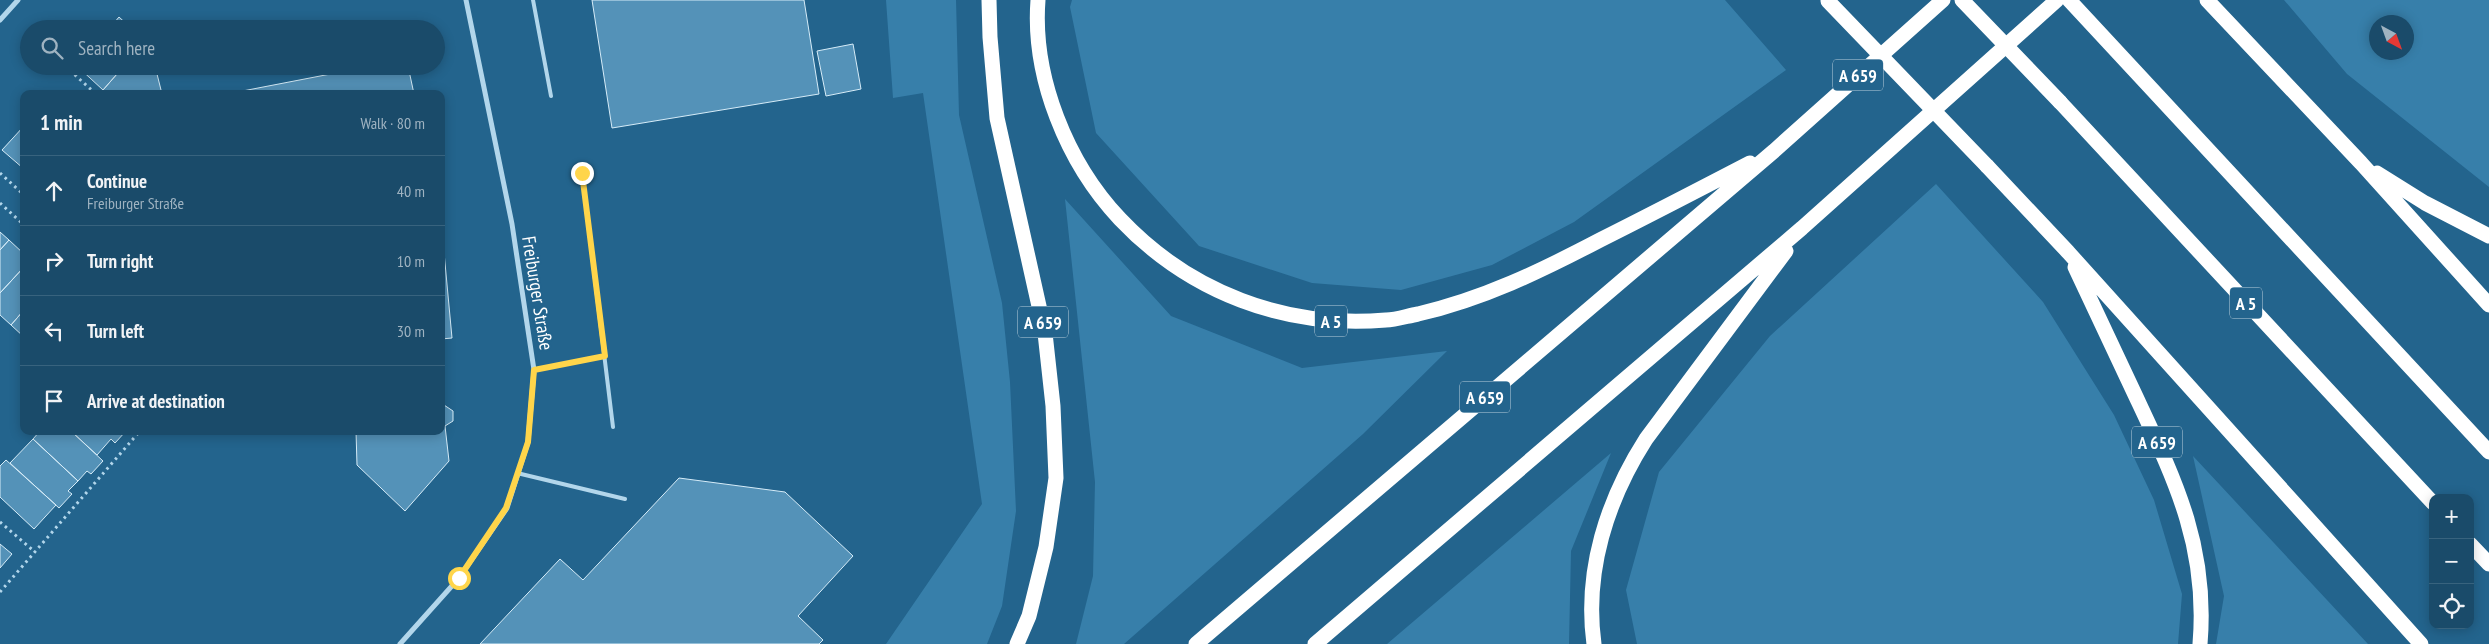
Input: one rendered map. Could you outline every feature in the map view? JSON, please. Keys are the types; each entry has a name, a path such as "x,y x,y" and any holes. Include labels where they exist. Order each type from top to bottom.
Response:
{"highway":[{"name":"A 659","path":"989,0 990,37 997,118 1045,333 1054,406 1056,478 1046,547 1029,616 1017,644"},
{"name":"A 5","path":"1038,0 1040,50 1049,93 1064,134 1084,172 1109,208 1139,239 1172,266 1210,288 1250,305 1292,316 1335,322 1387,320 1444,308 1496,290 1546,268 1774,151"},
{"name":"A 659","path":"1196,644 1774,151 1943,0"},
{"name":"A 5","path":"1962,0 2060,102 2429,499"},
{"path":"1315,644 1802,228 2057,0"},
{"path":"2069,0 2489,452"},
{"path":"2207,0 2361,163 2489,305"},
{"path":"1828,1 2068,252 2421,644"},
{"path":"2361,163 2425,203 2489,236"},
{"path":"1594,644 1592,600 1595,565 1613,499 1628,468 1646,439 1802,228"},
{"name":"A 659","path":"2068,252 2183,501 2198,563 2201,593 2200,644"},
{"path":"2474,548 2489,564"}],"street":[{"path":"0,20 18,0"},
{"name":"Freiburger Straße","path":"400,644 459,578 506,508 528,442 534,370 512,224 466,0"}],"lane":[{"path":"533,0 551,96"},
{"path":"582,173 614,428"},
{"path":"534,370 605,356"},
{"path":"518,473 625,499"}],"path":[{"path":"75,75 92,90"},
{"path":"0,173 20,190"},
{"path":"0,203 20,221"},
{"path":"0,592 137,435"},
{"path":"0,522 35,552"}],"shaded area":[{"path":"886,0 956,0 959,115 1002,303 1010,382 1016,511 1002,606 987,644 886,644 982,504 923,93 893,98"},
{"path":"1072,0 1725,0 1786,70 1574,222 1492,265 1401,290 1312,283 1199,246 1096,133 1070,7"},
{"path":"2284,0 2489,0 2489,187 2347,74"},
{"path":"1936,184 2043,302 2114,415 2154,500 2182,594 2178,644 1637,644 1626,590 1659,472 1770,336"},
{"path":"1065,199 1171,316 1302,368 1447,351 1363,434 1124,644 1076,644 1093,576 1095,482"},
{"path":"1611,453 1571,551 1569,644 1387,644"},
{"path":"2193,456 2368,644 2216,644 2224,596"}],"building":[{"path":"592,0 804,0 819,94 612,128"},
{"path":"853,44 861,89 826,96 817,51"},
{"path":"87,75 116,75 103,90"},
{"path":"116,75 157,75 161,90 103,90"},
{"path":"325,75 410,75 413,90 248,90"},
{"path":"20,130 20,166 2,150"},
{"path":"0,232 9,240 0,250"},
{"path":"9,240 20,250 20,271 0,293 0,250"},
{"path":"445,263 452,338 445,339"},
{"path":"20,271 20,315 11,325 0,315 0,293"},
{"path":"20,315 20,333 11,325"},
{"path":"445,406 453,411 453,421 445,426"},
{"path":"445,426 449,461 405,511 357,465 356,435 445,435"},
{"path":"36,435 75,435 103,461 91,474 87,471 78,481 33,439"},
{"path":"75,435 122,435 115,443 111,439 97,455"},
{"path":"33,439 78,481 68,491 72,494 59,508 10,463"},
{"path":"6,460 56,505 34,529 0,497 0,466"},
{"path":"679,478 785,492 853,556 798,616 823,640 819,644 480,644 560,559 583,580"},
{"path":"0,544 12,554 0,568"}],"route":[{"path":"459,578 506,508 528,442 534,370 605,356 582,173"}]}
